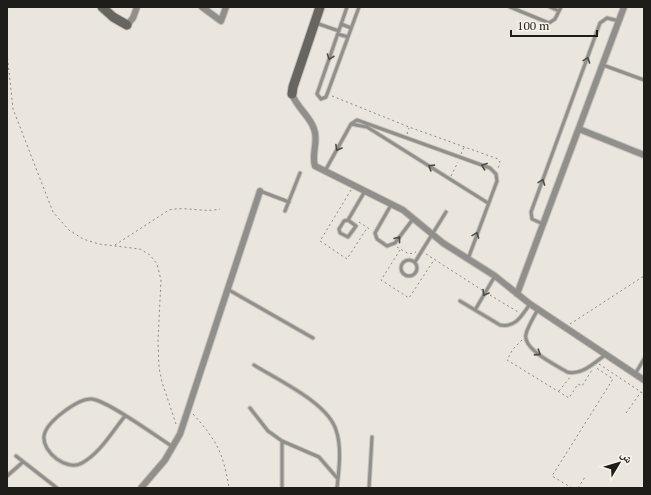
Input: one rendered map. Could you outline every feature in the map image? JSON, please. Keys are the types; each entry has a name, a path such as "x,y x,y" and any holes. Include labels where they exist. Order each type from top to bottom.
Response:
{"street":[{"path":"102,7 113,17 127,25 133,18 137,7"},
{"path":"202,7 221,21 226,7"},
{"path":"320,7 292,94 298,106 314,126 316,138 313,150 315,166 392,203 414,218 432,235 495,276 530,304 644,380"},
{"path":"517,294 580,129 624,7"},
{"path":"580,129 644,155"},
{"path":"141,488 161,466 174,447 180,434 229,290 260,191"}],"lane":[{"path":"347,7 317,94 318,97 322,99 327,94 359,7"},
{"path":"510,7 546,23 553,21 560,9 550,7"},
{"path":"544,225 532,219 531,212 600,23 607,18 619,21"},
{"path":"314,23 348,37"},
{"path":"341,24 351,28"},
{"path":"603,65 644,80"},
{"path":"325,171 351,124 360,120 406,139 490,168 496,174 497,181 468,259"},
{"path":"351,124 367,127 488,203"},
{"path":"285,211 300,174"},
{"path":"260,191 288,202"},
{"path":"349,218 356,226 348,237 340,233 338,230 344,220 349,218 365,191"},
{"path":"392,203 375,233 377,239 387,246 393,245 414,218"},
{"path":"415,262 446,212"},
{"path":"409,258 415,262 418,266 412,276 409,277 402,272 401,268 406,260 409,258"},
{"path":"475,310 495,276"},
{"path":"229,290 313,338"},
{"path":"460,300 500,325 505,326 513,324 530,304"},
{"path":"538,309 525,337 530,348 567,372 573,373 581,372 593,366 605,355"},
{"path":"635,374 644,359"},
{"path":"254,365 317,404 329,415 336,429 338,440 337,488"},
{"path":"125,416 94,454 78,465 68,466 61,461 45,443 44,434 47,428 80,400 92,399 125,416 174,447"},
{"path":"250,408 268,431 282,441 319,457 338,479"},
{"path":"369,488 372,437"},
{"path":"282,441 282,488"},
{"path":"16,456 57,488"},
{"path":"7,476 23,462"}],"path":[{"path":"7,53 13,109 49,205 58,219 76,235 91,242 140,249 154,259 159,269 161,280 158,341 159,368 162,382 180,434"},
{"path":"327,94 409,127 498,159 500,164 496,174"},
{"path":"406,139 409,127"},
{"path":"450,179 464,147"},
{"path":"115,246 160,214 169,210 178,209 206,211 220,209"},
{"path":"349,218 375,233"},
{"path":"393,245 409,254 413,254 419,249 522,315"},
{"path":"400,249 381,280 409,298 434,259"},
{"path":"566,327 644,276"},
{"path":"525,337 513,349 507,360 569,398 578,384 582,386 593,366 613,379 552,476 572,488"},
{"path":"596,362 644,394"},
{"path":"559,392 573,373"},
{"path":"626,412 641,392"},
{"path":"189,409 218,445 224,461 229,488"},
{"path":"578,488 585,477"}]}
